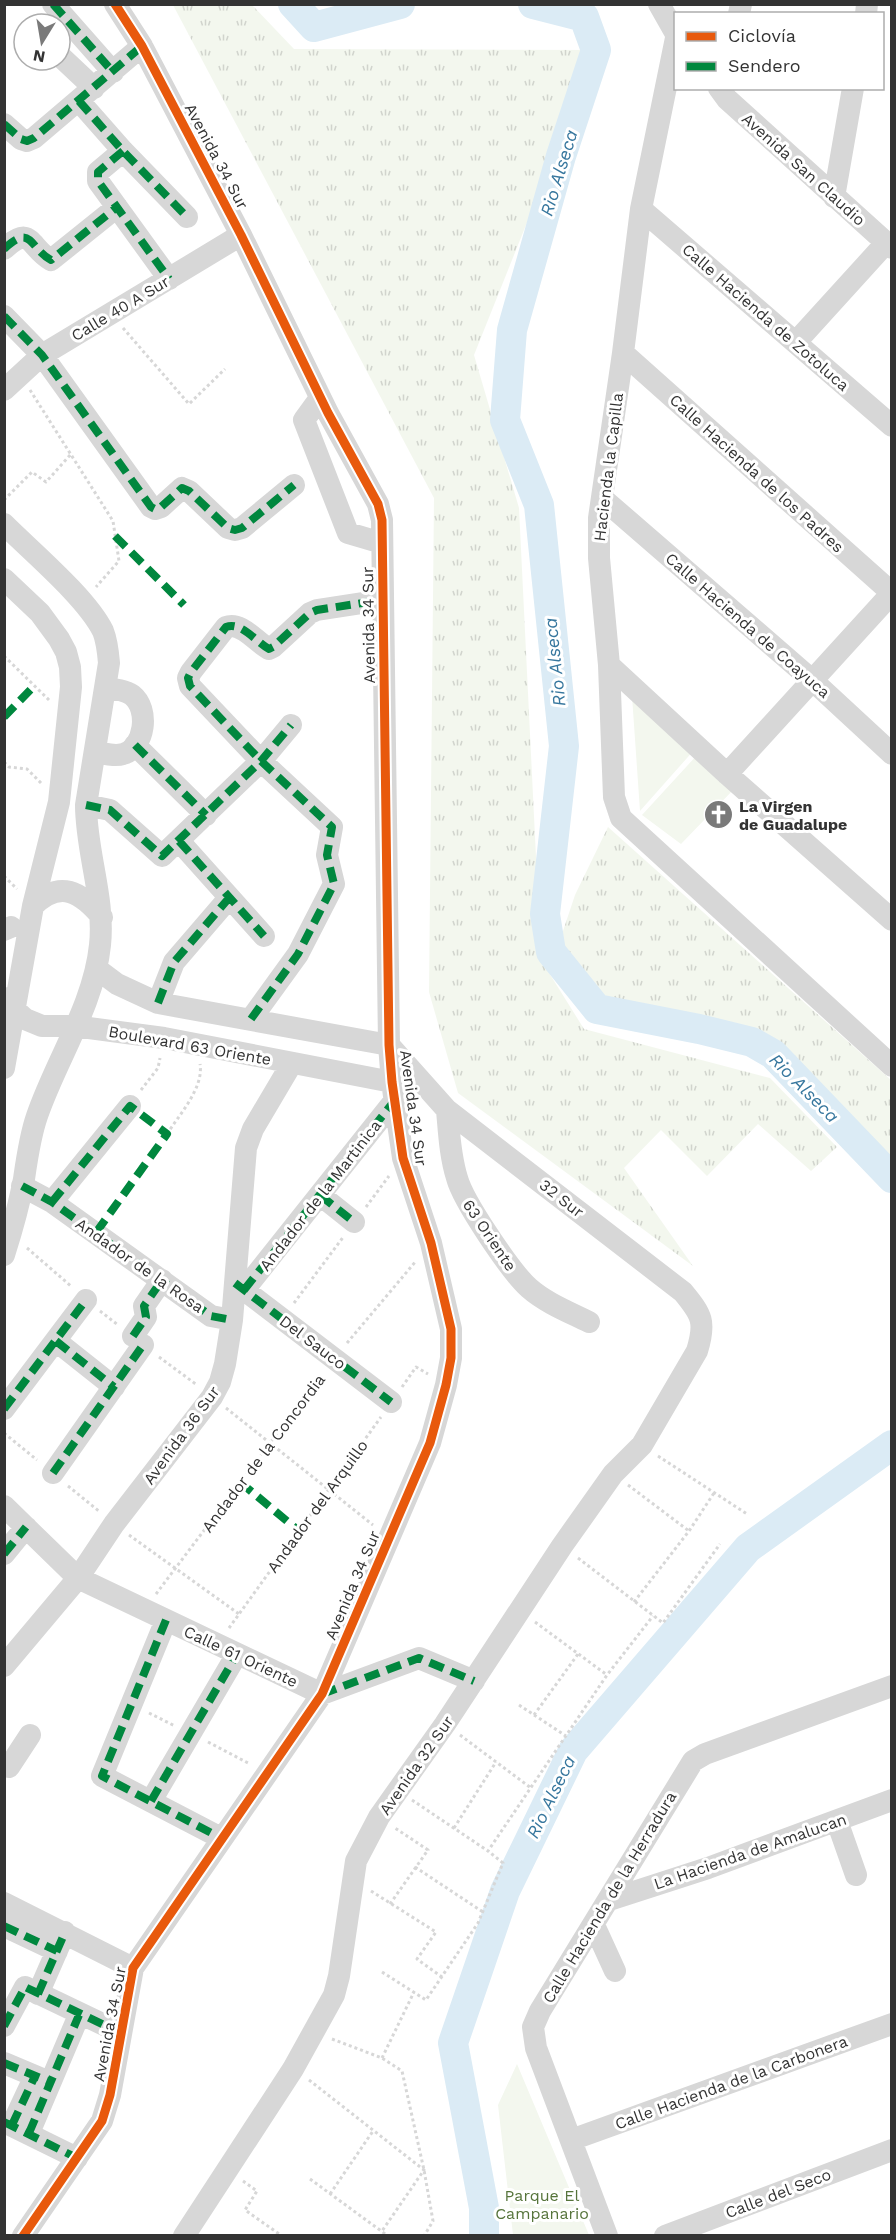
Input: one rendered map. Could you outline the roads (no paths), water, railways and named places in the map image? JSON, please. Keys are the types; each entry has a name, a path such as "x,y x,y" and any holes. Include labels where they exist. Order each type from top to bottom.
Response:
{"street":[{"path":"53,4 113,72"},
{"name":"Avenida 34 Sur","path":"23,2235 94,2134 107,2108 133,1968 322,1694 430,1443 451,1358 451,1329 431,1243 403,1158 389,1045 382,520 378,504 320,398 241,235 142,46 115,4"},
{"path":"658,4 674,34"},
{"name":"Hacienda la Capilla","path":"674,41 641,209 599,518 598,549 609,665 614,797 621,818 891,1066"},
{"path":"4,124 21,139 27,141 34,138 142,46"},
{"path":"71,72 123,152 187,217"},
{"path":"834,196 853,90"},
{"name":"Avenida San Claudio","path":"725,92 889,246"},
{"path":"123,152 96,176 169,279"},
{"path":"4,249 15,239 22,237 28,239 51,260 117,207"},
{"name":"Calle Hacienda de Zotoluca","path":"641,209 891,426"},
{"name":"Calle 40 A Sur","path":"10,383 42,355 241,235"},
{"path":"796,342 889,246"},
{"path":"4,316 42,355 151,507 155,509 161,507 182,488 189,491 228,528 235,530 242,528 294,485"},
{"name":"Calle Hacienda de los Padres","path":"623,352 891,593"},
{"path":"320,398 304,420 348,533 382,543"},
{"name":"Calle Hacienda de Coayuca","path":"602,498 812,680 891,754"},
{"path":"4,524 82,601 102,629 108,646 109,663 86,805 86,827 102,917 97,969 87,999 43,1098 34,1124 22,1186 4,1255"},
{"path":"4,579 40,612 59,639 70,667 71,687 58,801 33,906 4,1068"},
{"path":"727,774 891,593"},
{"path":"251,1020 298,954 334,884 327,855 332,827 261,761 190,686 188,678 226,627 231,625 238,627 269,649 310,613 382,600"},
{"path":"609,665 891,920"},
{"path":"95,752 123,754 135,745 140,737 143,718 136,699 130,693 105,688"},
{"path":"170,849 261,761 291,725"},
{"path":"135,745 206,815"},
{"path":"42,785 58,801"},
{"path":"86,805 110,810 170,849 229,898 264,936"},
{"path":"33,906 49,893 69,891 81,896 102,917"},
{"path":"158,1003 174,962 229,898"},
{"path":"97,969 138,996 158,1003 389,1045"},
{"path":"4,989 14,1010"},
{"name":"Boulevard 63 Oriente","path":"14,1010 25,1019 42,1026 74,1026 164,1038 292,1063 394,1091"},
{"name":"32 Sur","path":"389,1045 447,1110 683,1292 703,1320"},
{"name":"Avenida 36 Sur","path":"4,1666 78,1578 114,1524 212,1397 220,1382 239,1286 246,1148 253,1129 292,1063"},
{"path":"394,1091 418,1078"},
{"name":"Andador de la Martinica","path":"239,1286 320,1195 394,1091"},
{"path":"52,1202 130,1106"},
{"name":"63 Oriente","path":"447,1110 457,1180 464,1195 512,1270 529,1288 589,1322"},
{"name":"Andador de la Rosa","path":"22,1186 52,1202 211,1316 232,1320"},
{"path":"320,1195 354,1222"},
{"path":"53,1473 114,1387 138,1340 146,1317 144,1306 162,1280"},
{"name":"Del Sauco","path":"239,1286 391,1402"},
{"path":"4,1409 86,1300"},
{"name":"Avenida 32 Sur","path":"184,2235 293,2068 334,1995 339,1976 356,1861 379,1817 445,1724 562,1546 613,1474 642,1445 697,1351 702,1335 703,1320"},
{"path":"56,1341 114,1387"},
{"name":"Calle 61 Oriente","path":"4,1506 78,1578 322,1694"},
{"path":"4,1554 26,1527"},
{"path":"166,1620 102,1776 221,1838"},
{"path":"151,1801 196,1736 227,1649"},
{"path":"322,1694 419,1658 474,1681"},
{"name":"Calle Hacienda de la Herradura","path":"607,2235 537,2048 533,2027 540,2011 693,1761 705,1754 891,1686"},
{"path":"4,1765 9,1767 30,1735"},
{"name":"La Hacienda de Amalucan","path":"609,1900 708,1868 891,1800"},
{"path":"837,1821 856,1875"},
{"path":"4,1903 61,1942"},
{"path":"594,1925 615,1971"},
{"path":"4,1926 61,1942 133,1968"},
{"path":"7,2017 31,1991 61,1942"},
{"path":"31,1991 121,2033"},
{"path":"77,2158 15,2127 79,2015"},
{"name":"Calle Hacienda de la Carbonera","path":"571,2140 891,2024"},
{"path":"4,2063 42,2079"},
{"name":"Calle del Seco","path":"665,2235 891,2150"},
{"path":"4,2230 17,2235"}],"waterway":[{"name":"Rio Alseca","path":"293,4 314,27 400,4"},
{"name":"Rio Alseca","path":"533,4 584,17 596,50 561,156 512,330 505,420 539,505 564,746 545,914 551,952 597,1009 752,1042 773,1054 892,1178"},
{"name":"Rio Alseca","path":"484,2236 484,2208 453,2043 505,1891 573,1751 748,1548 892,1445"}],"place":[{"name":"La Virgen de Guadalupe","path":"718,815"}],"park label":[{"name":"Parque El Campanario","path":"542,2204"}]}
